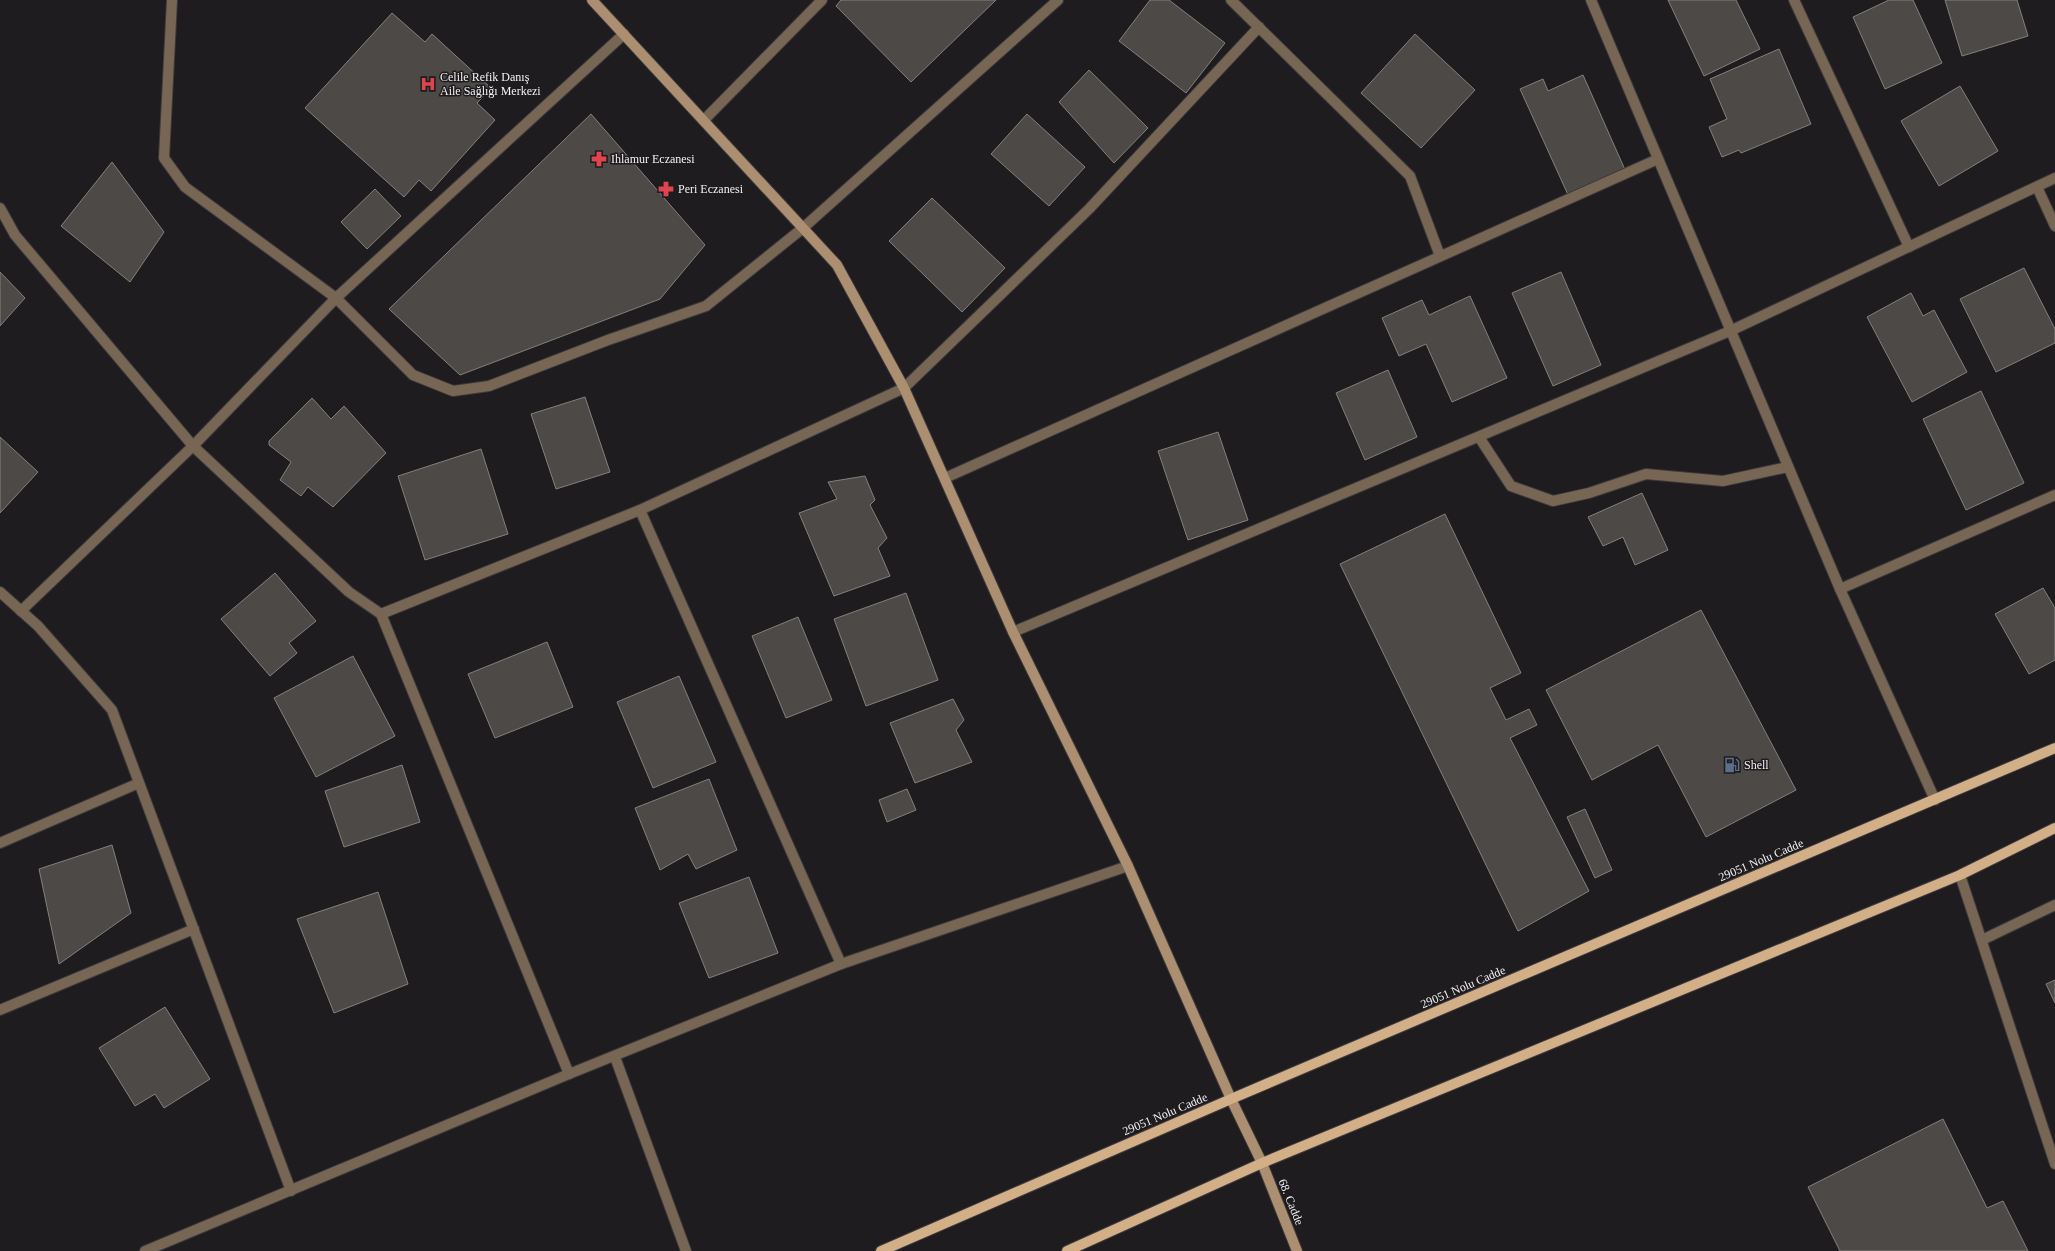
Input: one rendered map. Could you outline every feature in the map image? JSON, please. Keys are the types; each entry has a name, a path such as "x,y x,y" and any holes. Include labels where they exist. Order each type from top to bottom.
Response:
{"main road":[{"name":"29051 Nolu Cadde","path":"881,1251 2055,748"},
{"path":"1067,1251 1262,1163 1960,875 2055,828"}],"street":[{"path":"172,0 164,158 185,187 336,298 413,375 453,391 489,386 608,340 706,306 803,228 1058,0"},
{"name":"68. Cadde","path":"592,0 837,265 904,388 1013,632 1128,866 1231,1100 1262,1163 1297,1251"},
{"path":"704,120 822,0"},
{"path":"1231,0 1410,176 1440,256"},
{"path":"1591,0 1840,589 1935,800"},
{"path":"1794,0 1909,247"},
{"path":"381,614 640,510 904,388 1089,209 1259,27"},
{"path":"21,611 193,446 336,298 624,34"},
{"path":"945,478 1658,159"},
{"path":"1013,632 1730,331 2055,178"},
{"path":"2038,187 2055,226"},
{"path":"0,208 15,235 193,446 349,592 381,614 569,1074"},
{"path":"1479,437 1511,486 1553,501 1589,493 1646,474 1723,481 1788,467"},
{"path":"1840,589 2055,495"},
{"path":"640,510 841,964"},
{"path":"0,592 38,626 112,710 291,1191"},
{"path":"0,843 139,783"},
{"path":"145,1251 569,1074 615,1057 841,964 1128,866"},
{"path":"1960,875 2055,1164"},
{"path":"1982,940 2055,905"},
{"path":"0,1010 194,929"},
{"path":"615,1057 686,1251"}],"building":[{"path":"841,0 996,0 911,82 836,6"},
{"path":"1150,0 1169,0 1225,43 1186,93 1119,41"},
{"path":"1668,0 1736,0 1760,49 1704,76"},
{"path":"1889,0 1913,0 1942,63 1885,89 1853,17"},
{"path":"1945,0 2017,0 2028,36 1962,56"},
{"path":"392,13 425,42 432,34 491,88 477,103 495,120 431,191 419,180 404,197 305,108"},
{"path":"1415,34 1475,90 1421,148 1361,93"},
{"path":"1779,49 1811,124 1741,153 1739,150 1722,157 1709,127 1727,119 1710,79"},
{"path":"1089,70 1148,128 1114,163 1059,102"},
{"path":"1583,75 1626,172 1569,197 1520,89 1543,79 1548,91"},
{"path":"1960,86 1998,151 1939,186 1901,121"},
{"path":"591,114 705,245 660,299 460,375 389,309"},
{"path":"1027,114 1085,167 1049,206 991,154"},
{"path":"112,162 164,232 130,282 61,226"},
{"path":"375,189 401,216 367,249 341,222"},
{"path":"932,198 1005,268 962,312 889,241"},
{"path":"2024,268 2055,329 2055,343 1996,372 1960,299"},
{"path":"0,272 25,298 0,326"},
{"path":"1561,272 1601,365 1553,386 1512,293"},
{"path":"1911,293 1923,316 1934,310 1967,372 1912,402 1867,317"},
{"path":"1470,296 1507,378 1452,402 1426,344 1399,356 1382,318 1422,300 1429,315"},
{"path":"1388,370 1417,437 1365,460 1336,393"},
{"path":"1981,391 2024,483 1966,510 1923,419"},
{"path":"585,397 610,472 556,489 531,414"},
{"path":"312,398 331,419 344,406 386,453 333,507 308,487 301,496 280,480 291,462 269,445 269,441"},
{"path":"1218,432 1248,520 1188,540 1158,451"},
{"path":"0,437 38,472 0,513"},
{"path":"481,449 508,534 425,560 398,476"},
{"path":"865,476 875,500 870,505 887,538 878,548 890,576 834,596 799,513 837,499 828,482"},
{"path":"1642,493 1668,550 1635,565 1623,537 1603,546 1588,517"},
{"path":"1445,514 1521,673 1490,688 1506,720 1529,709 1537,725 1510,738 1589,891 1518,931 1340,564"},
{"path":"275,573 316,621 289,643 297,653 270,676 221,619"},
{"path":"2043,588 2055,608 2055,660 2029,674 1995,614"},
{"path":"906,593 938,680 866,706 834,619"},
{"path":"1701,610 1796,790 1706,837 1658,745 1592,780 1546,690"},
{"path":"798,617 832,700 786,718 752,636"},
{"path":"547,642 573,707 495,738 468,674"},
{"path":"353,656 395,736 316,777 274,698"},
{"path":"679,676 716,762 653,788 617,702"},
{"path":"953,699 964,720 956,730 972,762 915,783 890,723"},
{"path":"402,765 420,822 344,847 325,791"},
{"path":"709,779 737,850 696,869 688,854 660,870 635,808"},
{"path":"907,789 916,810 887,822 879,800"},
{"path":"1585,809 1612,870 1595,878 1567,817"},
{"path":"112,845 131,913 59,964 39,869"},
{"path":"749,877 778,953 709,978 679,903"},
{"path":"378,892 408,984 334,1013 297,919"},
{"path":"2055,980 2055,1003 2046,984"},
{"path":"165,1007 210,1079 164,1108 155,1094 135,1106 99,1048"},
{"path":"1943,1119 1987,1208 2003,1201 2028,1251 1840,1251 1808,1187"}],"place":[{"name":"Celile Refik Danış Aile Sağlığı Merkezi","path":"428,84"},
{"name":"Ihlamur Eczanesi","path":"599,159"},
{"name":"Peri Eczanesi","path":"666,189"},
{"name":"Shell","path":"1732,765"}]}
